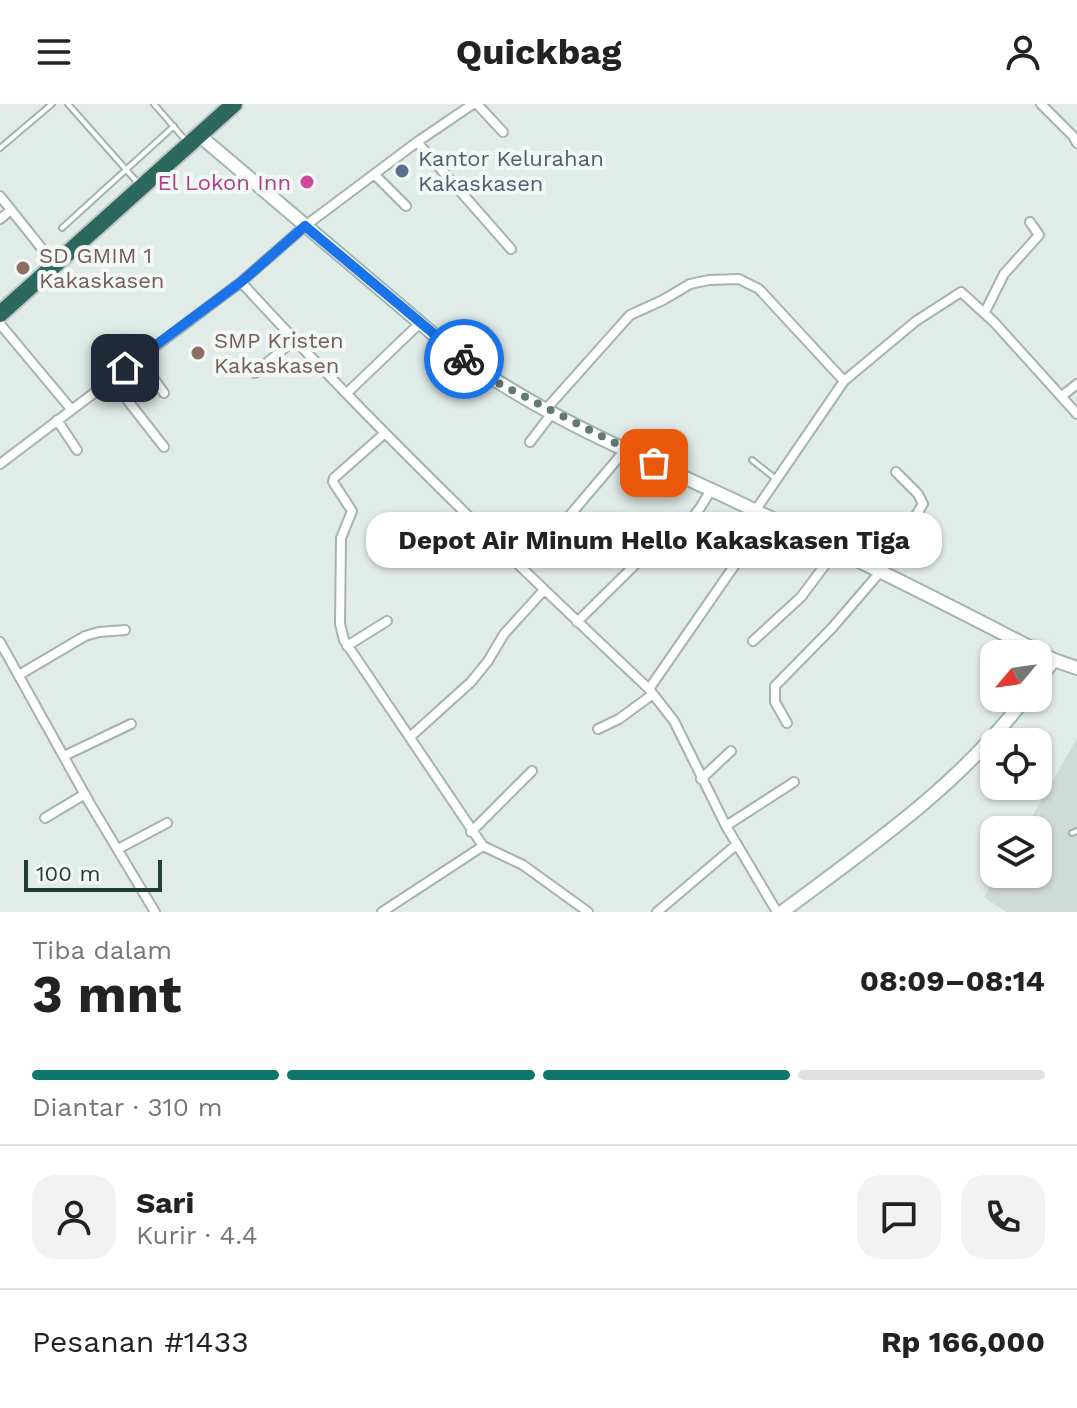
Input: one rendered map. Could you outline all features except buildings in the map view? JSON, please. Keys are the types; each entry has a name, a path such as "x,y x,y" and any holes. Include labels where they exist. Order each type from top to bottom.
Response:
{"highway":[{"path":"0,314 234,104"}],"street":[{"path":"0,464 241,282 305,226 417,142 475,104 503,132"},
{"path":"1041,104 1077,143"},
{"path":"195,140 484,374 626,449 837,549 1054,660 1075,664"},
{"path":"417,142 511,249"},
{"path":"374,174 406,206"},
{"path":"0,196 56,266"},
{"path":"0,219 11,210"},
{"path":"985,312 1004,274 1039,235 1030,222"},
{"path":"530,442 550,410 630,315 690,284 709,280 739,279 759,289 844,381"},
{"path":"241,282 385,433 651,692 674,721 736,845 780,912 925,804 974,759 1013,712"},
{"path":"755,511 844,381 909,327 961,292 985,312 1077,414"},
{"path":"347,393 420,323"},
{"path":"0,324 71,409"},
{"path":"255,373 294,340"},
{"path":"139,358 164,393"},
{"path":"111,379 164,447"},
{"path":"1062,396 1077,384"},
{"path":"57,420 77,450"},
{"path":"385,433 333,482 352,511 341,538 340,624 347,646 483,846 523,865 588,912"},
{"path":"565,521 626,449"},
{"path":"787,723 775,702 775,686 832,628 881,571 923,504 918,494 896,472"},
{"path":"577,622 653,547 664,554 711,490"},
{"path":"598,729 619,719 651,692 768,517"},
{"path":"753,641 801,597 837,549"},
{"path":"410,737 471,682 504,634 544,590"},
{"path":"347,646 387,621"},
{"path":"19,675 85,636 125,630"},
{"path":"0,642 155,912"},
{"path":"64,756 131,724"},
{"path":"701,779 731,751"},
{"path":"471,832 532,771"},
{"path":"726,826 794,782"},
{"path":"45,818 85,794"},
{"path":"118,849 167,823"},
{"path":"657,912 736,845"},
{"path":"382,912 483,846"}],"lane":[{"path":"0,148 52,104"},
{"path":"68,104 142,187"},
{"path":"157,105 174,126 195,140"},
{"path":"62,228 174,126"},
{"path":"752,460 776,479"}],"shaded area":[{"path":"1077,739 1077,912 1006,912 984,897 989,888 1052,888 1052,816 1032,816 1041,800 1052,800 1052,782"}],"way so far":[{"path":"464,359 496,382 654,463"}],"place":[{"name":"Kantor Kelurahan Kakaskasen","path":"402,171"},
{"name":"El Lokon Inn","path":"307,182"},
{"name":"SD GMIM 1 Kakaskasen","path":"23,268"},
{"name":"SMP Kristen Kakaskasen","path":"198,353"},
{"name":"Depot Air Minum Hello Kakaskasen Tiga","path":"654,463"}],"route":[{"path":"125,368 241,282 305,226 464,359"}]}
